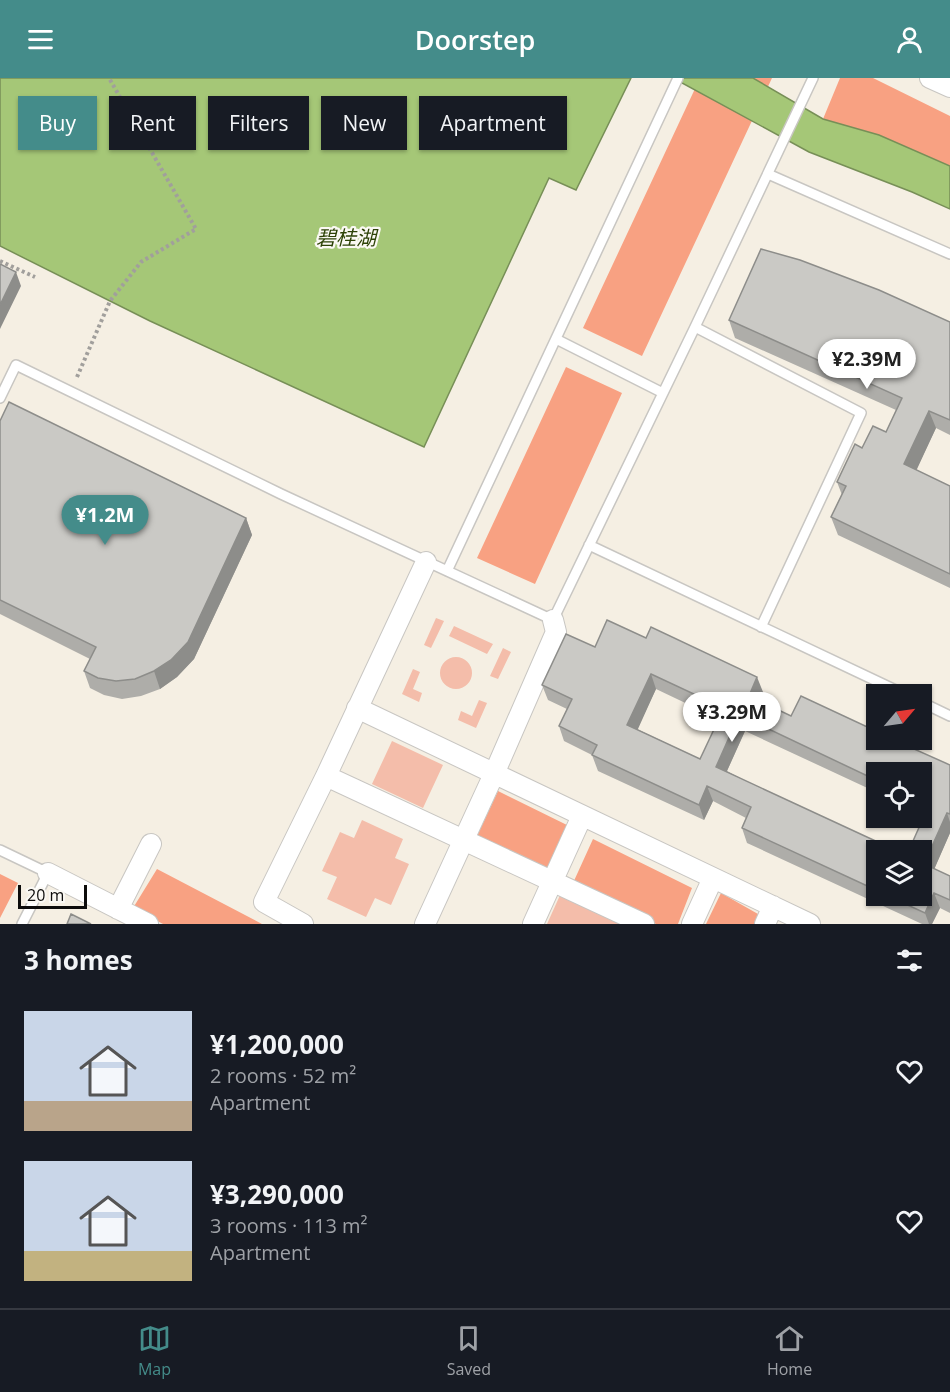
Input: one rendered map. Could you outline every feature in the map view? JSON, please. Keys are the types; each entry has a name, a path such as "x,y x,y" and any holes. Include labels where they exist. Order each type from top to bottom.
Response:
{"street":[{"path":"930,78 950,87"},
{"path":"303,924 264,902 326,777 426,562"},
{"path":"425,924 556,632 553,620"},
{"path":"357,708 713,878 769,915 810,924"},
{"path":"326,777 644,924"},
{"path":"533,924 582,816"},
{"path":"118,909 151,844"},
{"path":"48,873 148,924"},
{"path":"692,924 713,878"}],"lane":[{"path":"447,571 678,78"},
{"path":"0,398 16,365 281,494 553,620 813,78"},
{"path":"768,174 950,254"},
{"path":"695,327 861,413 761,627"},
{"path":"556,339 663,393"},
{"path":"590,545 883,684"},
{"path":"932,707 950,716"},
{"path":"0,850 48,873 22,924"}],"path":[{"path":"70,392 110,301 141,262 196,229 109,78"},
{"path":"0,261 35,278"}],"shaded area":[{"path":"0,78 950,78 950,924 0,924"},
{"path":"700,78 772,78 642,356 583,328"},
{"path":"840,78 873,78 950,116 950,166 879,135 823,119"},
{"path":"566,367 622,393 535,584 477,558"},
{"path":"436,618 444,621 431,648 424,645"},
{"path":"454,626 493,644 487,654 449,636"},
{"path":"503,648 511,652 498,679 490,676"},
{"path":"456,657 467,662 472,673 467,684 456,689 445,684 440,673 445,662"},
{"path":"413,669 420,672 413,689 422,693 419,702 402,694"},
{"path":"479,700 487,703 476,728 458,720 461,711 472,716"},
{"path":"392,741 443,765 423,808 372,784"},
{"path":"498,791 569,826 549,870 477,836"},
{"path":"362,820 403,839 395,858 409,864 391,905 375,898 366,917 327,899 337,877 322,871 340,832 354,838"},
{"path":"593,839 692,888 678,924 656,924 573,883"},
{"path":"157,869 262,924 163,924 133,908"},
{"path":"0,874 18,883 0,918"},
{"path":"561,893 626,924 547,924"},
{"path":"721,893 758,914 754,924 706,924"}],"water":[{"name":"碧桂湖","path":"0,78 631,78 576,190 549,178 424,447 150,321 0,246"},
{"path":"673,78 753,78 823,119 879,135 950,166 950,209 809,152"}],"building":[{"path":"761,249 800,260 879,290 950,322 950,420 929,411 904,464 950,486 950,574 831,517 846,486 837,482 855,444 862,448 873,426 886,432 902,398 729,320"},
{"path":"0,264 16,272 0,305"},
{"path":"9,402 246,518 188,642 171,660 154,671 135,679 116,681 98,678 84,671 96,647 0,600 0,421"},
{"path":"607,620 646,638 651,627 757,677 749,696 791,716 801,696 866,726 866,750 916,750 950,765 950,814 947,813 932,846 932,840 913,840 919,828 932,828 932,762 866,762 866,775 739,715 716,767 873,840 866,840 866,885 742,828 751,807 707,786 699,805 592,755 597,745 559,726 572,699 542,685 566,634 595,647","holes":["651,674 724,708 700,759 627,725"]},
{"path":"932,868 950,876 950,900 934,893 932,897"},
{"path":"910,906 928,906 925,913"},
{"path":"71,914 91,924 67,924"}]}
